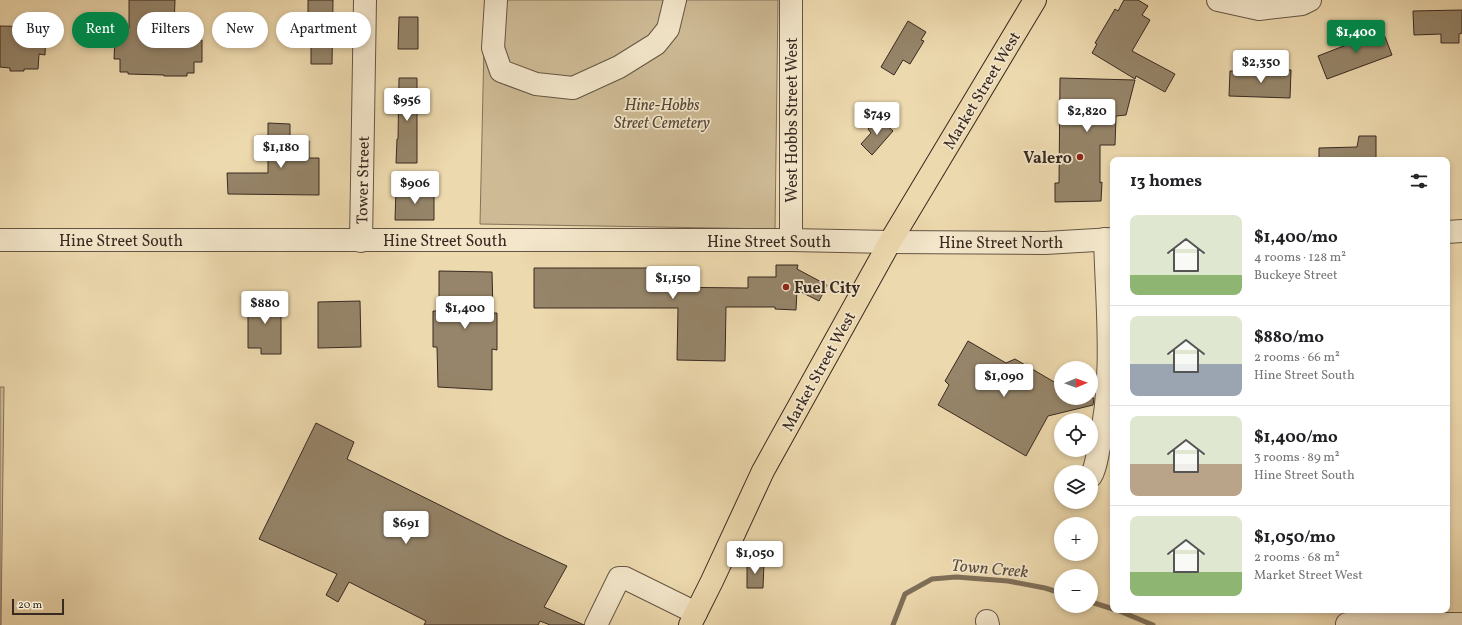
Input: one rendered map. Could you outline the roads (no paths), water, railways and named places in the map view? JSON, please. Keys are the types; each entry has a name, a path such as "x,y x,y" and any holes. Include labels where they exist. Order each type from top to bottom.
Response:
{"main road":[{"name":"Market Street West","path":"693,619 763,471 890,242 1035,0"}],"street":[{"name":"Tower Street","path":"361,240 365,0"},
{"path":"496,0 494,48 501,71 536,84 573,88 619,67 656,44 668,29 675,0"},
{"name":"West Hobbs Street West","path":"790,240 791,0"},
{"path":"1218,0 1259,9 1302,4 1310,0"},
{"path":"1450,232 1462,232"},
{"path":"1094,465 1103,430 1108,388 1109,239"},
{"name":"Hine Street North","path":"890,242 1045,243 1109,239"},
{"name":"Hine Street South","path":"0,240 790,240 890,242"},
{"path":"601,616 619,578 625,578 693,619"},
{"path":"1347,620 1462,624"}],"waterway":[{"name":"Town Creek","path":"893,625 905,594 932,579 956,577 1008,581 1054,591"},
{"name":"Town Creek","path":"1098,604 1110,608"},
{"name":"Town Creek","path":"1124,613 1153,625"}],"place":[{"name":"Valero","path":"1080,157"},
{"name":"Fuel City","path":"786,287"}],"park label":[{"name":"Hine-Hobbs Street Cemetery","path":"662,113"}]}
